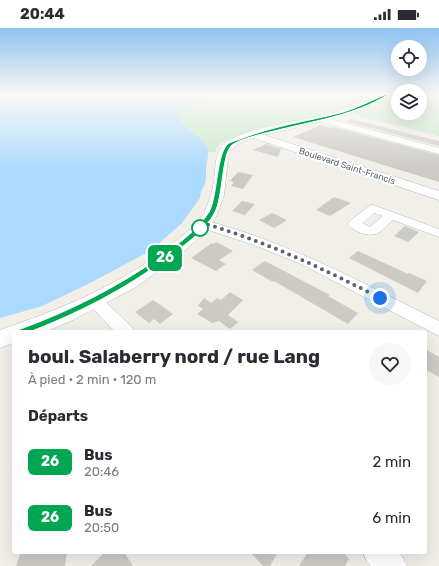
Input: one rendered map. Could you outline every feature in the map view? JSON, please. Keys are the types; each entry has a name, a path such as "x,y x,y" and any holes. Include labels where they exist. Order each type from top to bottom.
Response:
{"street":[{"path":"26,330 61,317 94,301 155,265 182,244 203,224 212,211 217,199 223,157 226,148 235,141 316,120"},
{"path":"324,120 439,151"},
{"name":"Boulevard Saint-Francis","path":"255,135 439,196"},
{"path":"392,215 439,232"},
{"path":"203,224 252,239 306,261 439,329"},
{"path":"94,301 124,330"},
{"path":"0,339 12,335"},
{"path":"379,554 392,566"}],"green space":[{"path":"303,120 229,139 220,144 216,149 216,152 208,152 202,142 181,121"},
{"path":"375,120 439,120 439,136"}],"water":[{"path":"0,120 180,120 202,141 208,151 205,184 200,198 182,223 150,251 92,282 42,306 0,318"}],"building":[{"path":"355,120 439,141 439,146 345,121"},
{"path":"321,125 439,155 439,182 293,137"},
{"path":"266,144 281,149 278,157 253,150"},
{"path":"238,172 253,175 243,189 231,186 234,182 230,181"},
{"path":"334,197 351,203 330,216 316,210"},
{"path":"242,201 255,204 245,215 232,211"},
{"path":"272,213 287,220 274,228 259,220"},
{"path":"405,226 419,232 408,242 394,236"},
{"path":"216,242 233,251 219,260 226,264 216,271 191,258 212,243 213,244"},
{"path":"358,251 427,281 418,293 349,258"},
{"path":"265,261 330,295 328,296 358,313 348,324 252,270"},
{"path":"230,292 243,300 228,315 238,322 230,329 219,321 212,323 197,314 203,309 198,306 204,298 211,303 217,298 221,300"},
{"path":"153,300 173,314 160,324 154,319 149,323 135,312"},
{"path":"427,350 439,357 439,377 427,370"},
{"path":"20,554 67,554 65,566 16,566"},
{"path":"103,554 125,554 133,566 91,566"},
{"path":"252,554 277,554 270,566 263,566"},
{"path":"307,554 345,554 349,559 345,566 299,566"}],"bus line":[{"name":"26","path":"27,330 77,310 119,288 165,258 192,236 207,220 212,211 217,199 223,157 226,148 235,141 315,120"}],"route":[{"path":"200,228 198,229 203,224 209,225 275,248 323,269 380,298"}]}
